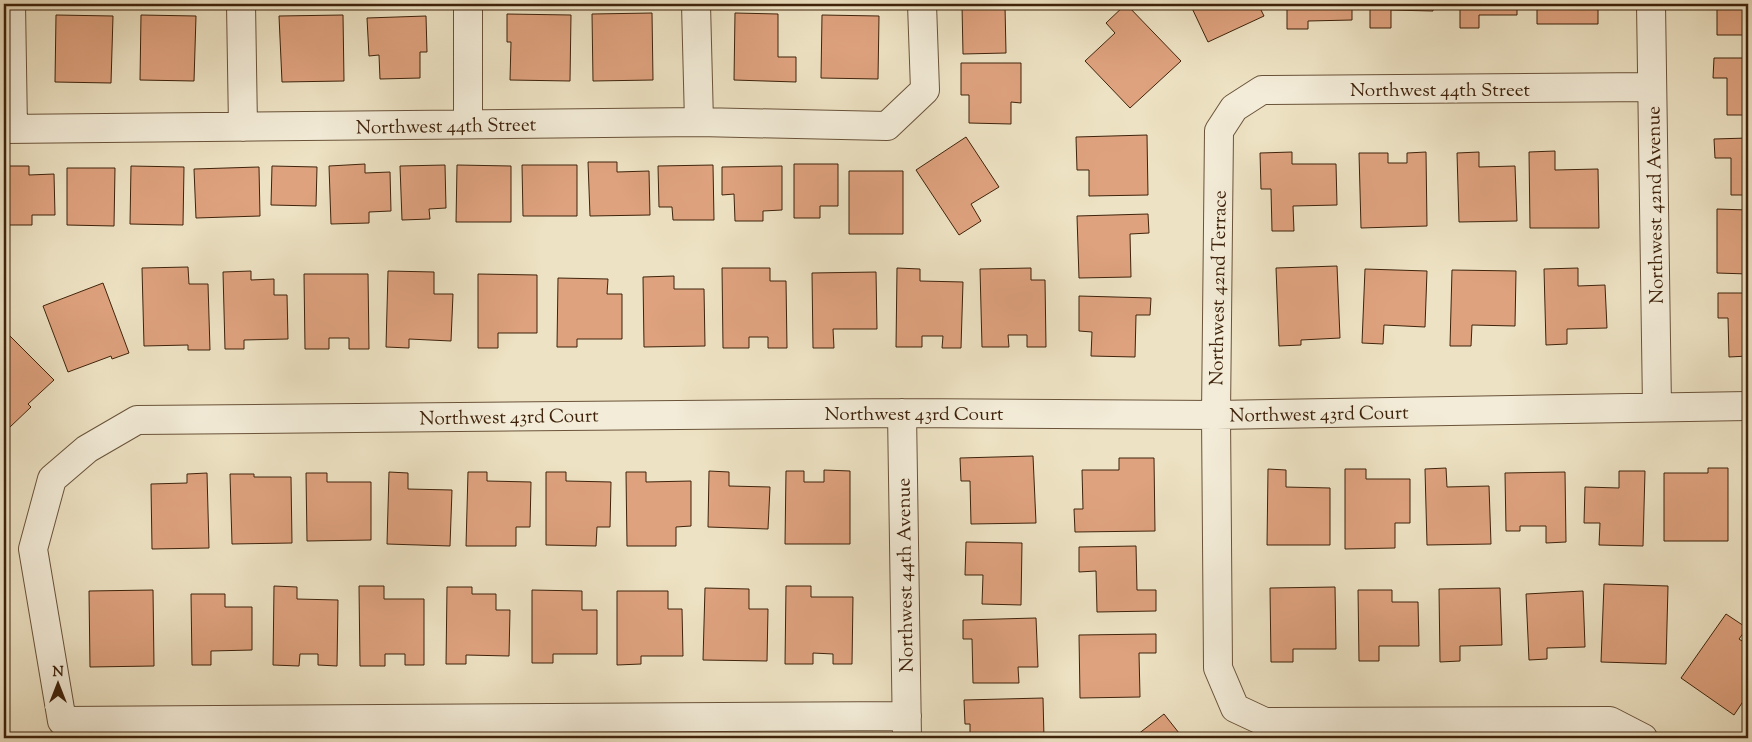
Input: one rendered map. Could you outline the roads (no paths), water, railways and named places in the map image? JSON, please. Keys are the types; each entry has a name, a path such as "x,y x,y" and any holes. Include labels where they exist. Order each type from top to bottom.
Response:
{"street":[{"path":"9,129 11,4"},
{"path":"241,4 243,127"},
{"path":"468,4 468,124"},
{"path":"696,4 699,122"},
{"name":"Northwest 44th Street","path":"9,129 699,122 887,126 925,90 922,4"},
{"name":"Northwest 42nd Avenue","path":"1650,4 1657,407"},
{"name":"Northwest 44th Street","path":"1234,108 1262,90 1652,87"},
{"name":"Northwest 42nd Terrace","path":"1234,108 1219,131 1216,415 1218,668 1235,708 1265,722 1610,721 1643,738"},
{"name":"Northwest 43rd Court","path":"907,727 62,721 33,549 52,479 87,449 137,420 902,413 1216,415 1748,406"},
{"name":"Northwest 44th Avenue","path":"902,413 907,727"}]}
